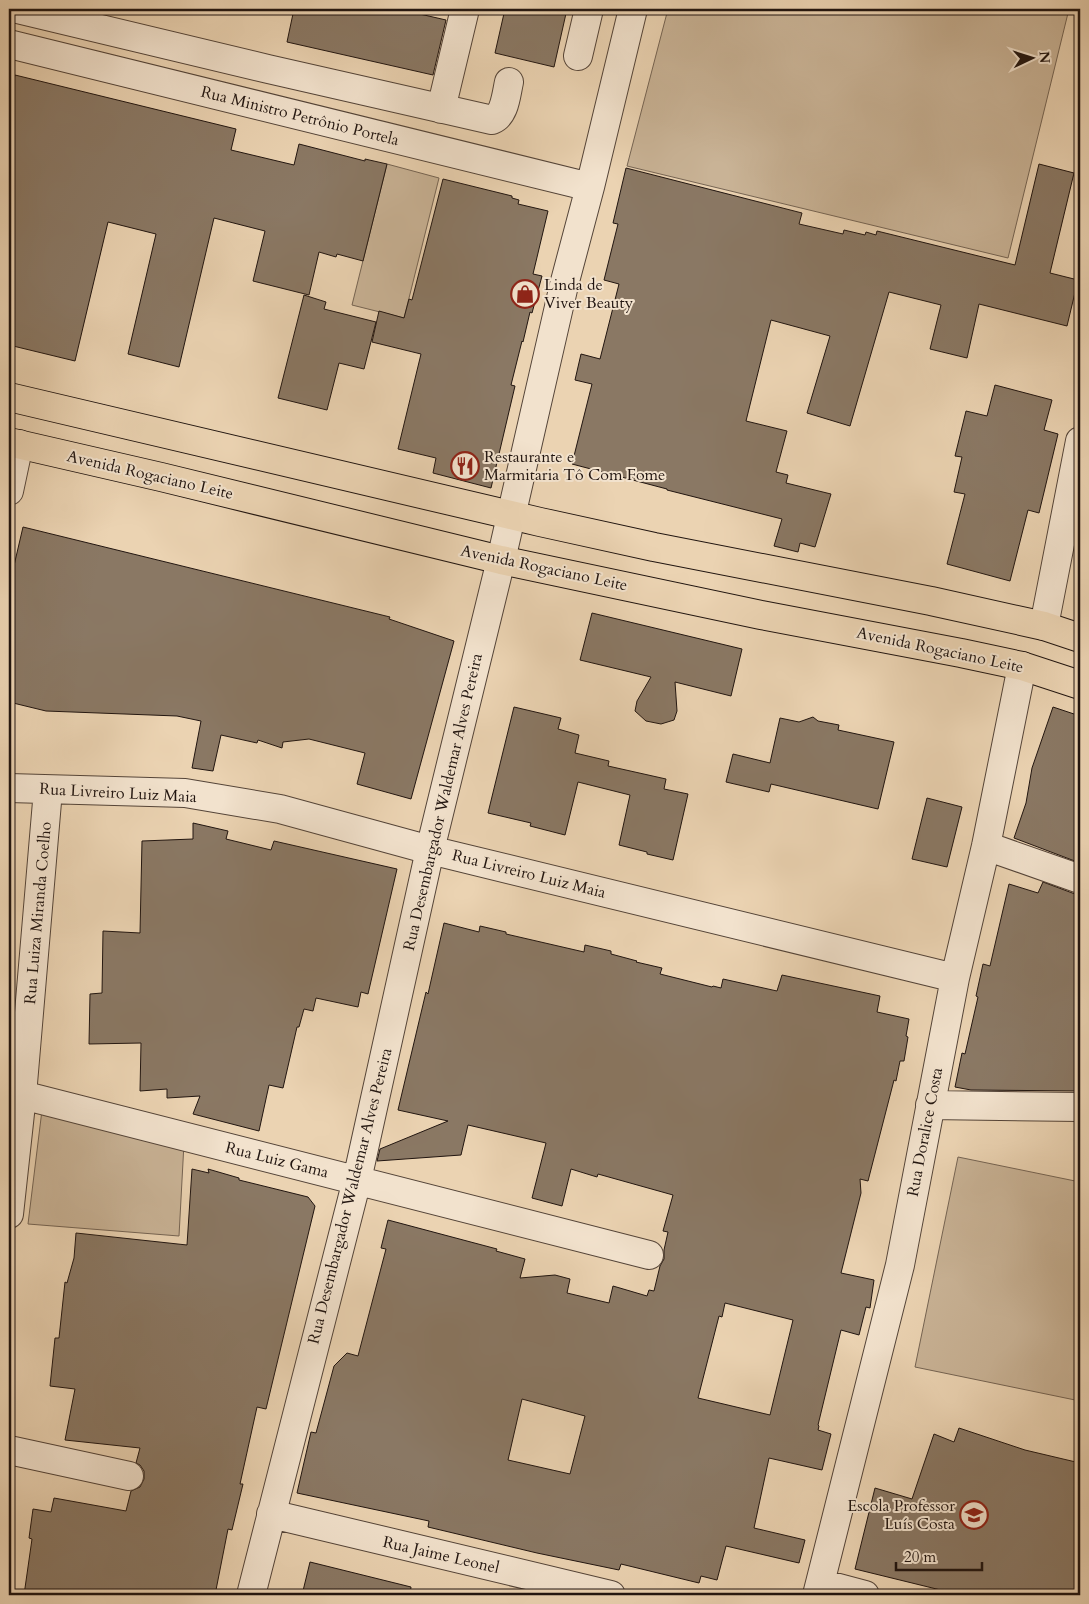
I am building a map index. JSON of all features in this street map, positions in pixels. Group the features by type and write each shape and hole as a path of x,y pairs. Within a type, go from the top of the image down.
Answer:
{"main road":[{"path":"9,397 511,515 654,547 932,601 1044,626 1080,638"},
{"name":"Avenida Rogaciano Leite","path":"14,443 501,560 761,615 1022,666 1080,685"}],"street":[{"path":"17,9 61,14 250,65 492,120 498,118 501,113 509,82"},
{"path":"441,109 465,9"},
{"path":"578,56 589,9"},
{"name":"Rua Desembargador Waldemar Alves Pereira","path":"251,1595 357,1180 430,850 501,560 564,285 633,9"},
{"name":"Rua Ministro Petrônio Portela","path":"9,44 590,187"},
{"path":"242,101 250,65"},
{"path":"1044,626 1080,441"},
{"path":"9,491 14,443"},
{"name":"Rua Doralice Costa","path":"818,1589 900,1265 930,1105 986,846 1022,666"},
{"name":"Rua Livreiro Luiz Maia","path":"9,788 184,793 280,809 430,850 956,978"},
{"name":"Rua Luiza Miranda Coelho","path":"9,1214 22,1095 48,790"},
{"path":"986,846 1080,879"},
{"name":"Rua Luiz Gama","path":"22,1095 649,1255"},
{"path":"930,1105 1080,1107"},
{"path":"9,1450 129,1476"},
{"name":"Rua Jaime Leonel","path":"271,1514 611,1595"},
{"path":"818,1589 865,1595"}],"shaded area":[{"path":"668,9 1069,9 1008,258 627,166"},
{"path":"387,164 439,178 404,318 352,305"},
{"path":"42,1110 184,1143 179,1236 28,1224"},
{"path":"958,1157 1080,1182 1080,1401 915,1367"}],"building":[{"path":"294,9 398,9 446,20 433,75 287,42"},
{"path":"505,9 567,9 554,67 495,53"},
{"path":"15,75 236,129 231,150 294,165 299,144 365,161 365,159 387,164 363,261 337,254 336,257 319,252 309,295 253,281 265,231 214,218 179,367 128,354 156,234 108,222 75,361 9,345 9,87 12,88"},
{"path":"1039,164 1074,173 1050,273 1078,280 1067,326 979,304 967,358 930,349 941,305 889,292 850,426 807,413 830,336 771,320 746,421 787,431 776,472 788,475 786,483 831,494 815,547 800,543 798,552 774,546 782,519 572,464 592,384 575,380 581,354 600,359 619,284 604,280 618,224 613,223 626,168 802,213 799,224 843,234 844,230 865,235 866,232 876,235 877,231 1015,265"},
{"path":"443,179 512,196 512,198 519,200 518,204 548,211 533,274 542,276 532,313 530,312 511,385 515,386 491,488 433,473 436,458 398,449 421,354 372,342 379,311 404,318 409,299 412,300"},
{"path":"304,295 326,302 324,309 376,322 364,369 339,363 327,410 278,398"},
{"path":"995,385 1052,400 1044,430 1058,434 1039,513 1028,510 1010,581 947,564 965,494 954,492 962,457 955,456 966,411 987,416"},
{"path":"23,527 390,617 389,619 454,641 411,799 357,784 365,753 309,739 283,742 282,748 258,740 257,743 221,735 213,771 192,768 201,721 177,716 46,711 9,702 9,587"},
{"path":"592,613 742,649 731,696 675,682 677,711 674,720 661,724 646,721 635,711 637,701 651,677 580,660"},
{"path":"514,707 561,718 558,729 579,735 575,753 609,761 608,766 666,779 664,789 688,794 673,860 619,845 630,795 578,782 565,835 530,826 531,823 488,813"},
{"path":"1053,707 1080,716 1080,863 1014,838 1026,803 1032,768"},
{"path":"813,717 818,721 839,725 838,730 894,742 878,809 771,784 769,792 726,782 733,754 770,763 780,718 799,722"},
{"path":"927,798 962,807 947,867 912,859"},
{"path":"193,823 228,831 226,839 271,850 274,841 397,869 368,994 361,992 358,1007 316,998 313,1011 304,1009 299,1027 297,1027 283,1088 269,1085 259,1131 193,1114 200,1096 167,1098 167,1089 140,1091 141,1043 89,1044 90,994 102,993 103,931 140,933 142,841 193,839"},
{"path":"1043,882 1075,894 1080,894 1080,1091 971,1090 955,1087 962,1053 965,1054 978,997 976,996 983,964 990,966 1009,884 1038,893"},
{"path":"444,923 479,932 480,926 584,952 585,945 611,951 611,954 662,968 660,974 712,987 721,988 723,979 777,991 782,975 880,996 877,1012 909,1019 904,1061 900,1061 896,1081 894,1080 868,1181 860,1179 861,1193 841,1273 874,1280 870,1308 866,1307 859,1335 841,1330 818,1425 818,1430 831,1434 822,1470 769,1458 754,1528 805,1540 799,1563 726,1546 717,1580 701,1576 699,1583 621,1564 619,1570 537,1553 428,1527 429,1521 297,1493 311,1432 316,1433 334,1366 347,1353 358,1356 386,1249 381,1248 388,1220 497,1249 496,1251 525,1259 520,1278 555,1275 570,1279 567,1293 609,1303 613,1286 647,1296 649,1290 654,1291 660,1266 664,1259 668,1232 663,1231 673,1195 598,1174 597,1177 571,1169 562,1206 532,1198 546,1143 468,1125 461,1155 377,1161 380,1149 448,1121 398,1110 426,992 428,994","holes":["725,1303 793,1320 770,1415 698,1398 719,1316 722,1317","522,1399 585,1416 570,1474 508,1460"]},
{"path":"192,1169 209,1173 208,1169 239,1178 239,1180 308,1197 315,1206 266,1409 257,1407 240,1484 243,1484 232,1530 228,1529 215,1595 24,1595 32,1539 29,1538 33,1509 51,1512 54,1498 126,1511 131,1491 140,1487 144,1479 144,1471 136,1463 140,1448 65,1440 75,1389 50,1386 55,1338 59,1338 65,1282 67,1283 74,1258 76,1233 187,1245"},
{"name":"Escola Professor Luís Costa","path":"959,1428 1025,1450 1080,1463 1080,1595 961,1595 855,1569 875,1488 912,1499 934,1434 954,1442"},
{"path":"310,1562 411,1587 410,1595 302,1595"}],"place":[{"name":"Linda de Viver Beauty","path":"525,294"},
{"name":"Restaurante e Marmitaria Tô Com Fome","path":"465,466"},
{"name":"Escola Professor Luís Costa","path":"974,1515"}]}
